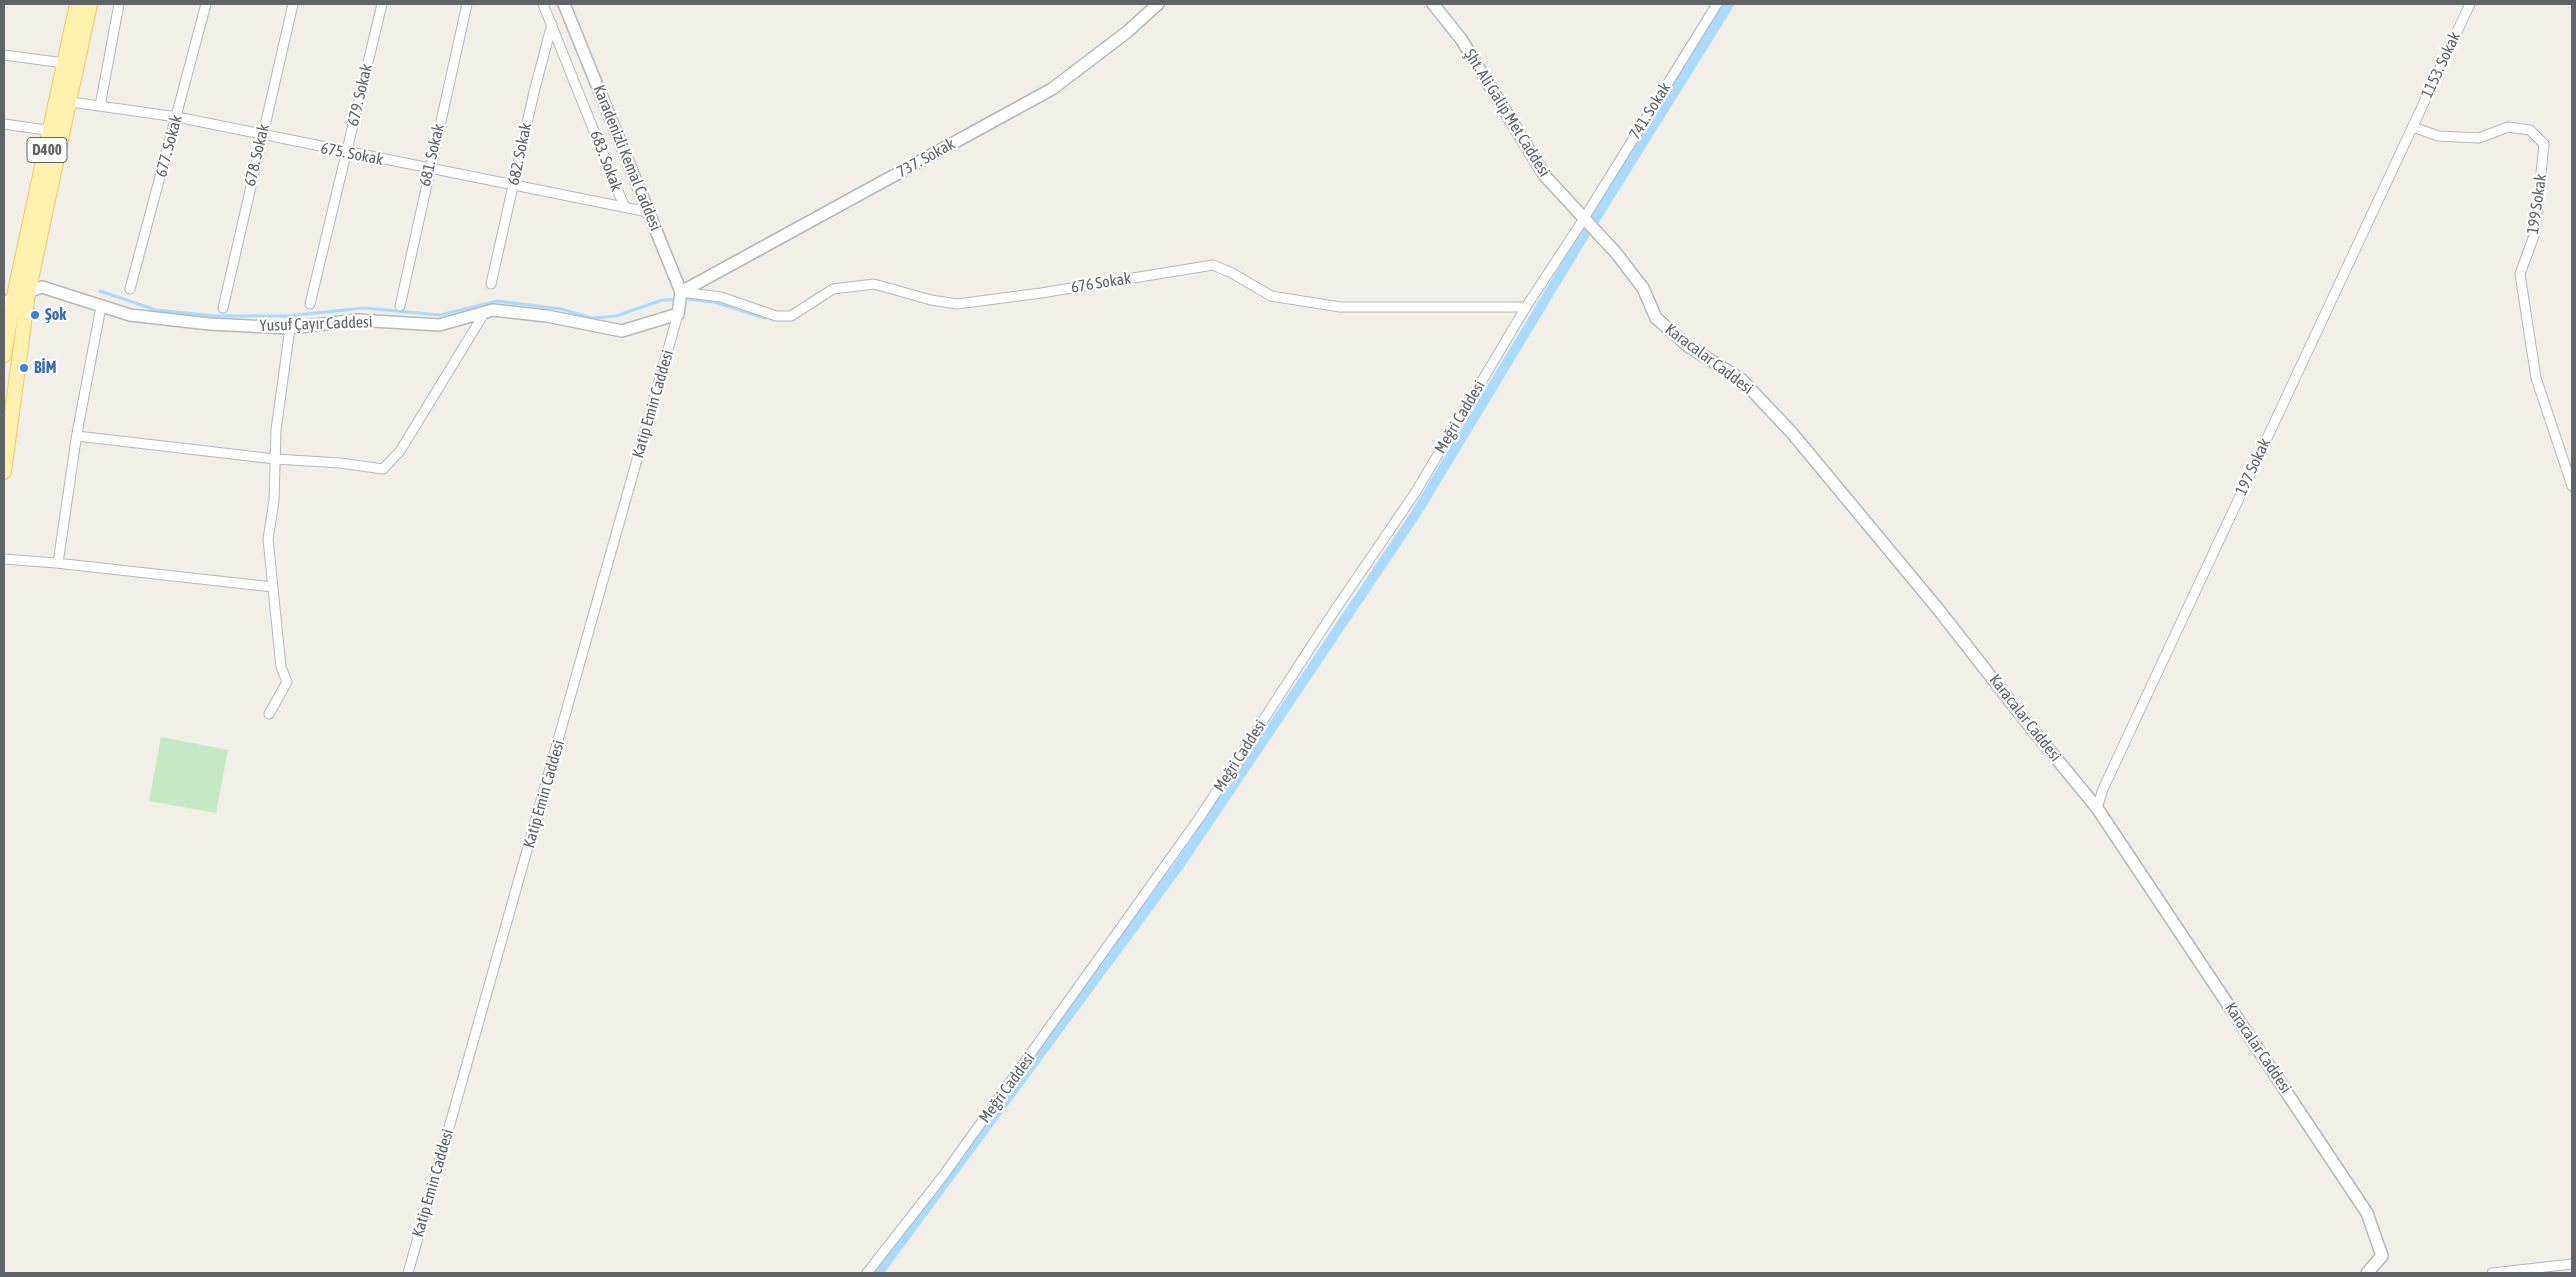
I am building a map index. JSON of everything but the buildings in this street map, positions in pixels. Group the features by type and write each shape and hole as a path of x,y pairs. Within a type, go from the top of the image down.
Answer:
{"main road":[{"name":"D400","path":"62,100 64,63 76,4"},
{"name":"D400","path":"4,472 8,349 15,298 56,132 62,100 90,4"}],"street":[{"path":"100,106 118,4"},
{"name":"677. Sokak","path":"130,289 206,4"},
{"name":"678. Sokak","path":"223,308 293,4"},
{"name":"679. Sokak","path":"310,304 382,4"},
{"name":"681. Sokak","path":"400,306 467,4"},
{"name":"683. Sokak","path":"543,4 624,206"},
{"name":"Karadenizli Kemal Caddesi","path":"564,4 648,212 680,301"},
{"name":"737. Sokak","path":"680,301 1052,89 1127,32 1158,4"},
{"name":"Şht. Ali Galip Met Caddesi","path":"1433,4 1461,39 1545,176 1583,220"},
{"name":"741. Sokak","path":"1583,220 1717,4"},
{"name":"1153. Sokak","path":"2413,127 2470,4"},
{"name":"682. Sokak","path":"490,284 514,186 534,92 552,24"},
{"path":"4,55 64,63"},
{"name":"675. Sokak","path":"62,100 177,117 346,153 648,212"},
{"path":"4,124 56,132"},
{"name":"199 Sokak","path":"2413,127 2438,136 2479,138 2508,127 2530,130 2544,144 2535,233 2520,274 2536,378 2572,486"},
{"name":"197 Sokak","path":"2097,808 2102,789 2413,127"},
{"name":"Meğri Caddesi","path":"867,1273 943,1176 1200,817 1328,621 1415,494 1526,307 1583,220"},
{"name":"Karacalar Caddesi","path":"1583,220 1616,253 1643,288 1656,318 1688,346 1742,380 1792,433 1950,624 2097,808 2367,1214 2382,1256 2366,1273"},
{"name":"676 Sokak","path":"680,301 721,297 776,316 791,316 833,289 874,284 931,300 957,304 1213,265 1232,272 1271,296 1340,307 1526,307"},
{"name":"Yusuf Çayır Caddesi","path":"15,298 42,287 130,315 172,320 290,328 357,320 440,325 493,310 547,316 622,331 680,301"},
{"name":"Katip Emin Caddesi","path":"408,1273 680,301"},
{"path":"58,563 77,436 101,307"},
{"path":"77,436 274,459 340,463 369,469 383,469 390,464 400,451 485,312"},
{"path":"269,714 287,682 280,666 268,539 274,501 274,459 290,328"},
{"path":"4,559 58,563 273,587"},
{"path":"2492,1273 2572,1264"}],"green space":[{"path":"161,737 228,750 216,813 149,801"}],"waterway":[{"path":"1595,219 1729,4"},
{"path":"878,1273 1180,864 1415,515 1586,232"},
{"path":"100,291 156,310 217,316 288,316 364,308 440,315 497,301 561,309 592,318 616,316 662,300 686,299 714,302 765,318"}],"place":[{"name":"Şok","path":"35,315"},
{"name":"BİM","path":"24,368"}]}
